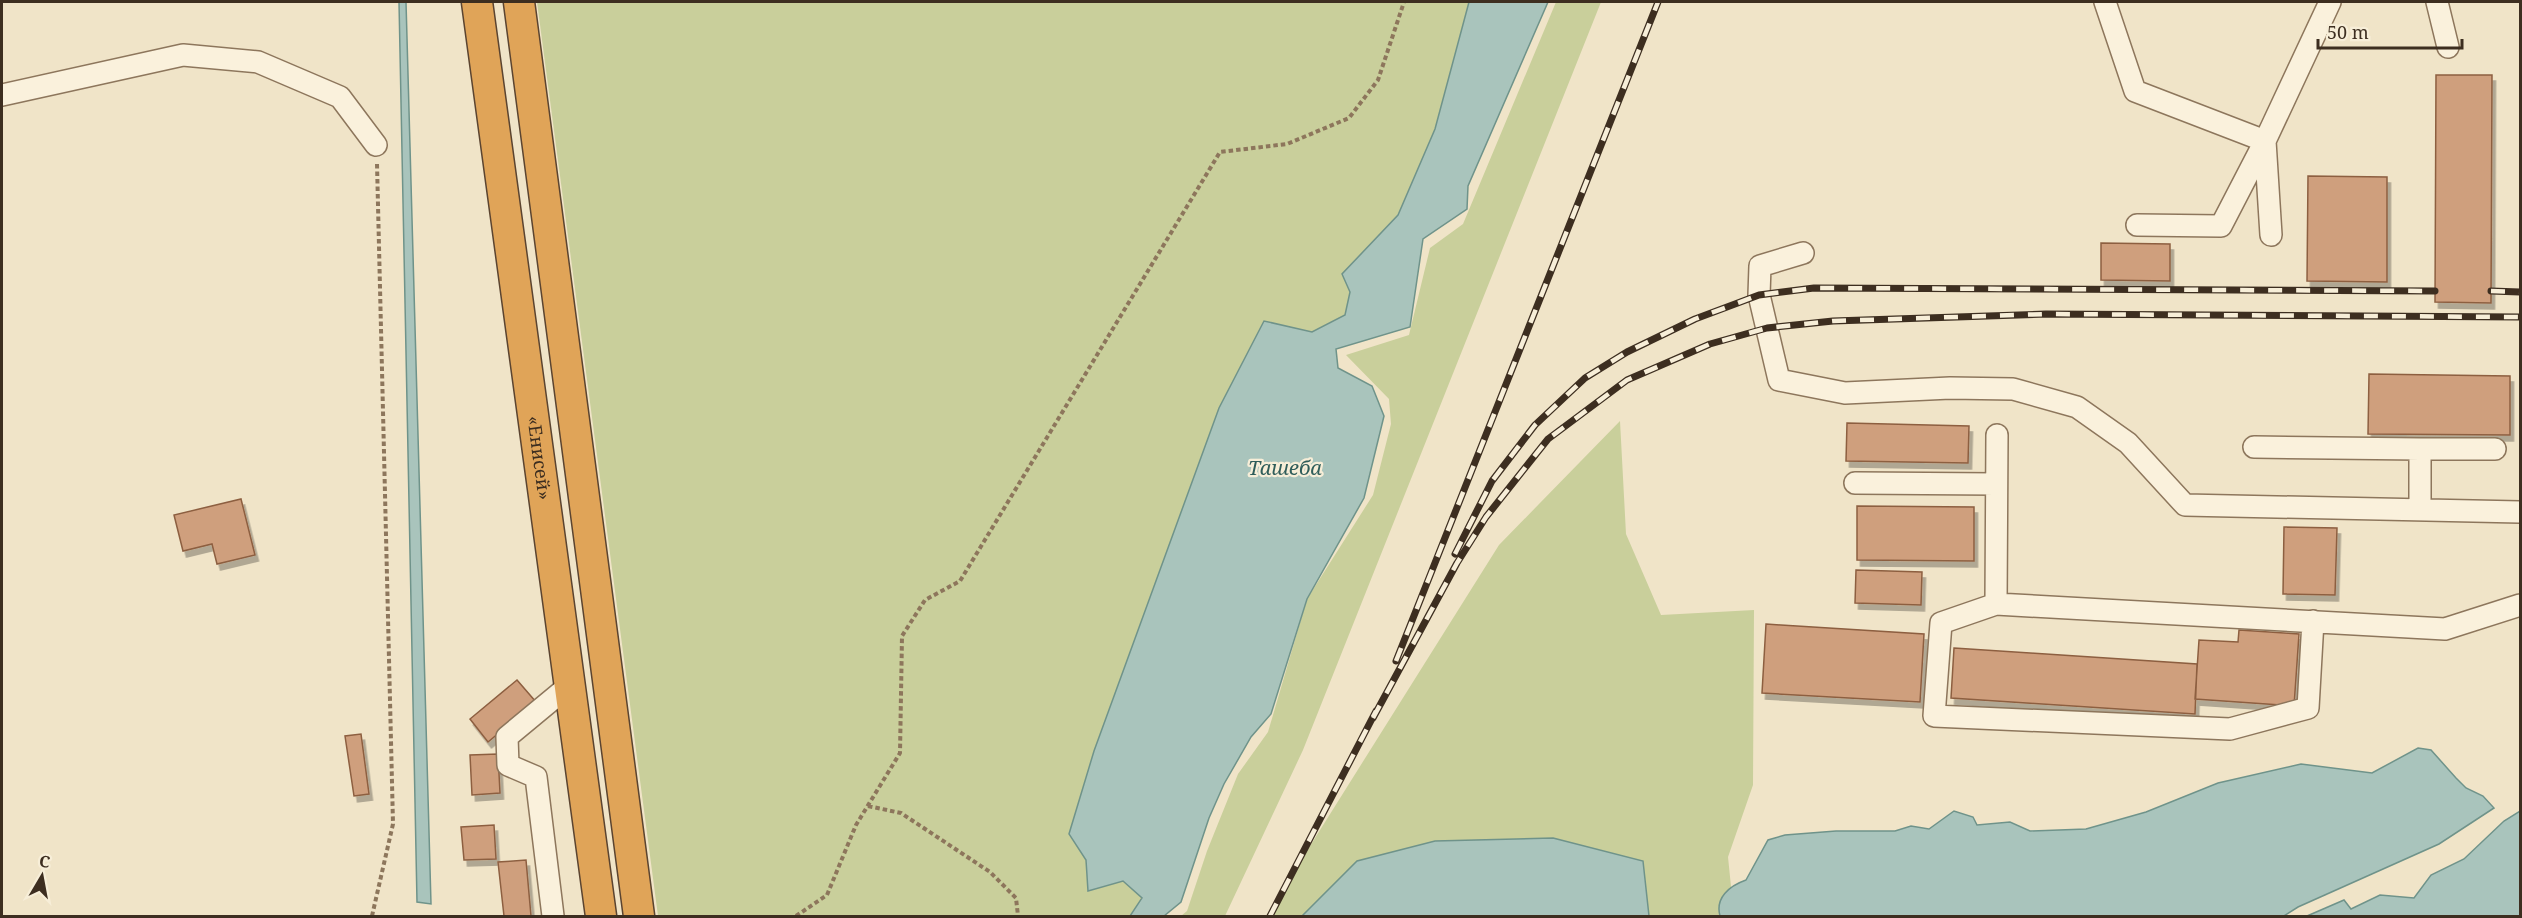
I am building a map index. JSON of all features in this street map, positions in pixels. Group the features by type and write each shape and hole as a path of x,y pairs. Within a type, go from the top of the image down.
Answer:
{"highway":[{"name":"«Енисей»","path":"477,2 601,916"},
{"path":"519,2 639,916"}],"lane":[{"path":"2105,2 2135,91 2265,141"},
{"path":"2137,225 2221,226 2265,141 2330,2"},
{"path":"2437,2 2448,47"},
{"path":"2,95 183,55 258,62 340,97 376,145"},
{"path":"2265,141 2271,235"},
{"path":"1803,253 1760,266 1760,295 1779,380 1845,393 1950,388 2013,390 2078,407 2128,443 2185,505 2520,512"},
{"path":"1996,604 1997,435"},
{"path":"2254,447 2495,449"},
{"path":"2420,449 2420,510"},
{"path":"1855,483 1996,484"},
{"path":"2313,621 2308,708 2230,729 1935,716 1941,623 1996,604 2313,621 2445,629 2520,605"},
{"path":"553,916 536,777 508,765 507,737 571,684"}],"path":[{"path":"796,916 827,895 856,825 900,753 902,636 925,600 960,581 1221,152 1287,144 1349,118 1378,80 1404,2"},
{"path":"372,916 393,824 376,145"},
{"path":"868,806 901,813 990,872 1016,898 1018,916"}],"green space":[{"path":"537,2 1469,2 1435,129 1398,215 1342,274 1350,292 1345,315 1312,332 1264,322 1219,408 1094,751 1069,834 1086,860 1088,891 1123,881 1142,898 1130,916 658,916"},
{"path":"1556,2 1601,2 1303,750 1225,916 1181,916 1187,911 1207,851 1238,774 1268,732 1307,599 1373,495 1391,424 1389,399 1346,355 1409,335 1430,248 1463,224"},
{"path":"1620,421 1626,534 1661,615 1754,610 1753,785 1728,857 1734,916 1266,916 1499,545"}],"water":[{"path":"399,2 406,2 431,904 417,902"},
{"name":"Ташеба","path":"1469,2 1548,2 1468,186 1467,209 1423,239 1410,327 1336,349 1338,368 1372,386 1384,416 1364,498 1307,599 1271,714 1251,737 1224,784 1209,818 1181,902 1164,916 1130,916 1142,898 1123,881 1088,891 1086,860 1069,834 1094,751 1219,408 1264,321 1312,332 1345,315 1350,292 1342,274 1398,215 1435,129"},
{"path":"2418,748 2431,750 2466,788 2483,796 2494,808 2439,844 2298,907 2284,916 1720,916 1722,898 1729,889 1746,880 1768,840 1785,835 1836,831 1895,831 1911,826 1929,829 1954,811 1973,817 1977,825 2010,822 2030,831 2086,829 2146,812 2218,783 2301,764 2372,773"},
{"path":"2520,811 2520,916 2307,916 2344,900 2351,909 2380,895 2414,898 2431,875 2464,859 2504,821"},
{"path":"1553,838 1643,861 1649,916 1302,916 1357,861 1435,841"}],"building":[{"path":"2436,75 2492,75 2491,303 2435,302"},
{"path":"2308,176 2387,177 2387,282 2307,281"},
{"path":"2101,243 2170,244 2170,281 2101,280"},
{"path":"2369,374 2510,376 2510,435 2368,434"},
{"path":"1847,423 1969,426 1968,463 1846,461"},
{"path":"241,499 255,555 217,564 212,544 183,551 174,515"},
{"path":"1857,506 1974,507 1974,561 1857,560"},
{"path":"2284,527 2337,528 2335,595 2283,594"},
{"path":"1856,570 1922,572 1921,605 1855,603"},
{"path":"1766,624 1924,634 1920,702 1762,693"},
{"path":"2239,630 2299,634 2294,706 2195,699 2199,640 2238,642"},
{"path":"1954,648 2197,664 2195,714 1951,698"},
{"path":"517,680 536,702 488,742 470,719"},
{"path":"361,734 369,794 354,796 345,736"},
{"path":"498,754 500,793 472,795 470,755"},
{"path":"494,825 496,859 464,860 461,827"},
{"path":"526,860 531,916 504,916 498,862"}],"railway":[{"path":"1396,661 1658,2"},
{"path":"1455,554 1492,481 1535,425 1585,378 1627,352 1695,319 1759,295 1814,288 2435,291"},
{"path":"2491,291 2520,292"},
{"path":"1373,718 1457,563 1486,517 1548,439 1627,380 1710,344 1767,328 1833,321 2046,314 2520,317"},
{"path":"1270,916 1376,711"}]}
